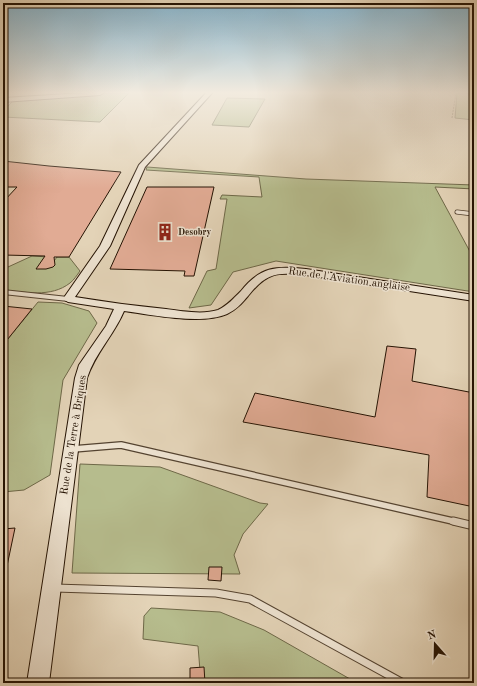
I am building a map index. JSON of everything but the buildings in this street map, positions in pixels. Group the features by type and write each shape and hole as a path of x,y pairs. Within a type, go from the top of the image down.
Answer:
{"main road":[{"path":"120,308 68,299 105,246 142,167 179,125"},
{"name":"Rue de l'Aviation anglaise","path":"120,308 189,315 210,315 234,306 259,277 270,272 286,270 474,298"},
{"name":"Rue de la Terre à Briques","path":"38,683 81,378 85,365 112,326 120,308"}],"street":[{"path":"3,292 68,299"}],"lane":[{"path":"457,212 474,214"},
{"path":"71,450 121,445 474,526"},
{"path":"51,588 216,593 250,599 403,683"}],"green space":[{"path":"212,125 250,125 249,127"},
{"path":"147,167 306,179 474,185 474,189 435,187 474,259 474,292 276,261 233,272 211,305 189,308 207,271 216,269 227,199 220,199 222,195 262,197 259,177 146,170"},
{"path":"32,256 49,257 54,261 57,257 69,257 80,271 70,283 63,288 54,291 28,293 3,290 3,267 8,267"},
{"path":"38,302 62,303 89,311 97,323 63,380 50,475 24,490 3,492 3,345"},
{"path":"80,464 160,467 260,503 268,504 243,534 234,555 240,574 72,573"},
{"path":"151,608 220,612 264,630 357,683 201,683 198,646 143,639 144,616"}],"place":[{"name":"Desobry","path":"165,232"}]}
